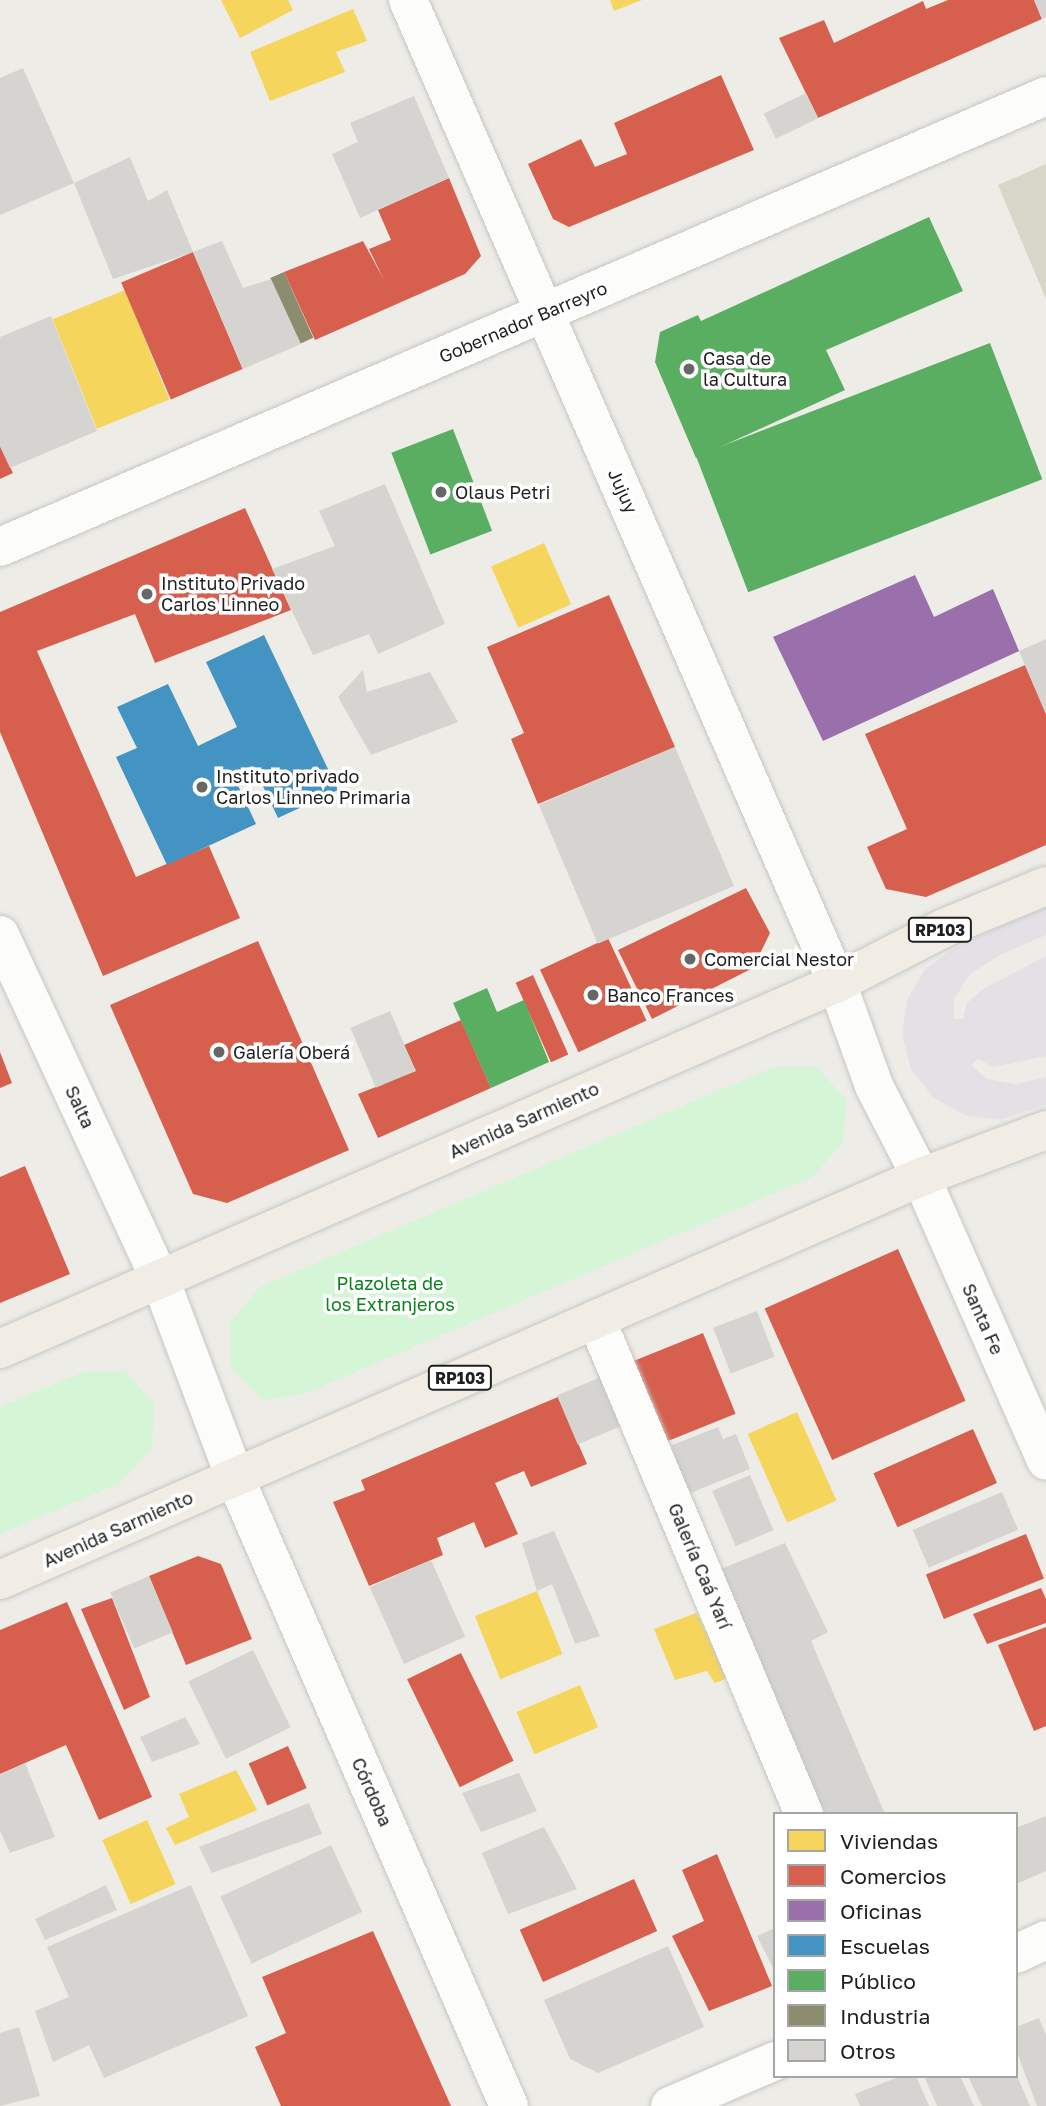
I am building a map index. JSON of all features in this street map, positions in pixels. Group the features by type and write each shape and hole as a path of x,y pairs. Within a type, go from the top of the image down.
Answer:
{"main road":[{"name":"Avenida Sarmiento","path":"0,1349 837,983 944,928 1046,886"},
{"name":"Avenida Sarmiento","path":"0,1580 921,1177 1046,1130"}],"street":[{"name":"Jujuy","path":"408,0 837,983 874,1086 921,1177"},
{"name":"Gobernador Barreyro","path":"0,547 1046,96"},
{"name":"Salta","path":"0,935 160,1279 235,1478"},
{"name":"Santa Fe","path":"921,1177 1046,1461"},
{"name":"Galería Caá Yarí","path":"596,1319 803,1812"},
{"name":"Córdoba","path":"235,1478 509,2106"},
{"path":"1018,1953 1046,1940"},
{"path":"670,2106 773,2062"}],"shaded area":[{"path":"1046,164 1046,299 998,185"},
{"path":"1046,906 1046,935 1000,955 970,974 954,999 954,1019 963,1019 967,1003 983,989 1046,956 1046,1056 993,1067 978,1059 971,1065 987,1079 1016,1084 1046,1077 1046,1105 999,1120 964,1115 933,1097 911,1069 902,1035 907,1000 925,969 954,948"}],"green space":[{"name":"Plazoleta de los Extranjeros","path":"774,1067 816,1067 846,1099 843,1143 812,1177 306,1393 263,1400 231,1368 230,1323 260,1287"},
{"path":"125,1371 154,1404 152,1448 120,1483 0,1534 0,1407 83,1372"}],"building: Viviendas":[{"path":"221,0 288,0 293,10 240,38"},
{"path":"610,0 642,0 614,11"},
{"path":"353,9 367,41 336,52 345,72 270,101 250,52"},
{"path":"125,290 169,399 97,429 53,319"},
{"path":"544,543 571,604 518,628 491,567"},
{"path":"797,1412 836,1501 787,1523 748,1434"},
{"path":"537,1591 562,1654 500,1679 475,1616"},
{"path":"696,1613 732,1677 715,1683 707,1671 675,1680 654,1629"},
{"path":"580,1685 598,1727 534,1754 516,1712"},
{"path":"236,1770 257,1810 175,1845 166,1828 189,1817 179,1794"},
{"path":"147,1820 175,1884 131,1904 102,1840"}],"building: Comercios":[{"path":"948,0 1034,0 1042,19 818,118 779,38 824,20 834,43 923,1 926,9"},
{"path":"721,75 754,150 569,227 553,219 528,164 581,139 595,167 627,154 614,123"},
{"path":"449,178 481,256 465,274 315,340 284,272 363,241 384,280 369,249 391,240 378,210"},
{"path":"193,252 243,369 171,399 121,282"},
{"path":"0,446 13,473 0,479"},
{"path":"245,508 291,610 155,663 135,614 37,651 136,877 209,846 240,918 103,976 0,732 0,612"},
{"path":"609,595 675,747 538,804 511,739 524,733 487,647"},
{"path":"1025,665 1046,714 1046,845 926,897 886,889 867,847 907,829 865,734"},
{"name":"Comercial Nestor","path":"746,888 770,933 753,968 652,1019 618,950"},
{"name":"Banco Frances","path":"608,938 646,1020 578,1052 540,970"},
{"name":"Galería Oberá","path":"258,941 349,1150 227,1203 193,1194 110,1005"},
{"path":"533,975 568,1054 551,1062 516,983"},
{"path":"461,1020 491,1088 378,1138 358,1094 416,1071 404,1045"},
{"path":"0,1052 12,1083 0,1088"},
{"path":"25,1166 70,1274 0,1303 0,1177"},
{"path":"898,1249 966,1401 832,1460 765,1308"},
{"path":"703,1333 736,1414 651,1448 619,1367"},
{"path":"558,1397 587,1464 531,1487 524,1471 495,1483 518,1534 485,1548 474,1522 437,1538 443,1555 369,1586 333,1502 365,1490 361,1480"},
{"path":"973,1429 997,1483 897,1527 873,1473"},
{"path":"1026,1534 1044,1579 944,1619 926,1574"},
{"path":"198,1556 221,1564 252,1639 186,1665 149,1576"},
{"path":"1041,1588 1046,1599 1046,1623 987,1644 973,1614"},
{"path":"112,1598 150,1697 124,1710 81,1609"},
{"path":"67,1602 152,1797 99,1820 66,1745 0,1774 0,1630"},
{"path":"1046,1627 1046,1726 1034,1731 998,1645"},
{"path":"461,1653 514,1761 460,1787 407,1679"},
{"path":"288,1746 307,1788 267,1806 249,1763"},
{"path":"717,1854 772,1986 709,2011 672,1936 704,1921 682,1870"},
{"path":"634,1879 657,1931 543,1982 520,1930"},
{"path":"373,1931 451,2106 281,2106 255,2047 286,2033 262,1977"}],"building: Oficinas":[{"path":"915,575 934,617 993,589 1019,651 823,741 773,637"}],"building: Escuelas":[{"path":"264,635 338,790 278,818 254,767 234,777 256,824 167,865 116,757 137,748 117,707 168,684 198,746 237,727 206,662"}],"building: Público":[{"path":"929,217 963,291 826,350 845,390 696,458 655,362 660,332 698,315 701,321"},
{"path":"990,343 1042,479 748,592 696,456"},
{"name":"Olaus Petri","path":"453,429 492,531 430,554 391,453"},
{"path":"487,988 497,1012 524,1000 549,1062 491,1088 453,1003"}],"building: Industria":[{"path":"284,272 313,338 300,344 270,278"}],"building: Otros":[{"path":"1034,0 1046,0 1046,17 1042,19"},
{"path":"23,68 74,183 0,215 0,78"},
{"path":"806,93 818,118 776,139 764,114"},
{"path":"414,96 449,178 360,218 332,154 358,142 350,123"},
{"path":"130,157 148,201 167,190 193,252 113,279 74,183"},
{"path":"222,241 243,288 271,279 301,344 243,369 193,252"},
{"path":"51,316 97,431 10,468 0,446 0,337"},
{"path":"385,484 445,624 378,654 369,634 313,655 272,569 335,546 319,511"},
{"path":"1046,639 1046,714 1019,651"},
{"path":"363,670 367,692 430,672 458,722 371,755 338,697"},
{"path":"675,747 734,886 598,944 539,805"},
{"path":"390,1011 415,1071 376,1088 350,1028"},
{"path":"757,1311 775,1357 731,1374 713,1328"},
{"path":"615,1371 636,1420 578,1444 557,1396"},
{"path":"718,1427 723,1439 736,1434 750,1469 680,1497 660,1450"},
{"path":"750,1475 773,1530 736,1546 712,1491"},
{"path":"1002,1492 1018,1530 929,1568 913,1530"},
{"path":"554,1531 600,1636 575,1644 552,1584 537,1591 522,1543"},
{"path":"785,1543 828,1632 811,1641 884,1812 818,1812 711,1573"},
{"path":"431,1560 465,1637 404,1664 370,1587"},
{"path":"149,1576 173,1632 134,1649 110,1592"},
{"path":"253,1650 291,1727 226,1759 188,1682"},
{"path":"185,1717 200,1744 152,1762 140,1737"},
{"path":"25,1763 55,1837 10,1853 0,1831 0,1775"},
{"path":"519,1773 537,1811 481,1832 462,1793"},
{"path":"309,1803 322,1834 212,1873 199,1847"},
{"path":"1046,1816 1046,1871 1018,1883 1018,1827"},
{"path":"544,1827 577,1889 508,1914 482,1853"},
{"path":"331,1845 362,1912 252,1964 220,1897"},
{"path":"106,1885 117,1910 45,1940 35,1919"},
{"path":"191,1885 248,2016 104,2078 89,2045 53,2062 35,2011 69,1997 47,1947"},
{"path":"773,1929 773,1968 757,1936"},
{"path":"668,1946 704,2027 598,2073 570,2059 544,2000"},
{"path":"1039,2018 1046,2035 1046,2106 1037,2106 1018,2055 1018,2026"},
{"path":"19,2027 40,2096 0,2106 0,2033"},
{"path":"896,2078 917,2078 929,2106 860,2106 855,2094"},
{"path":"925,2078 961,2078 974,2106 937,2106"},
{"path":"969,2078 1018,2078 1030,2106 982,2106"}],"place":[{"name":"Casa de la Cultura","path":"689,369"},
{"name":"Olaus Petri","path":"441,492"},
{"name":"Instituto Privado Carlos Linneo","path":"147,594"},
{"name":"Instituto privado Carlos Linneo Primaria","path":"202,787"},
{"name":"Comercial Nestor","path":"690,959"},
{"name":"Banco Frances","path":"593,995"},
{"name":"Galería Oberá","path":"219,1052"}]}
